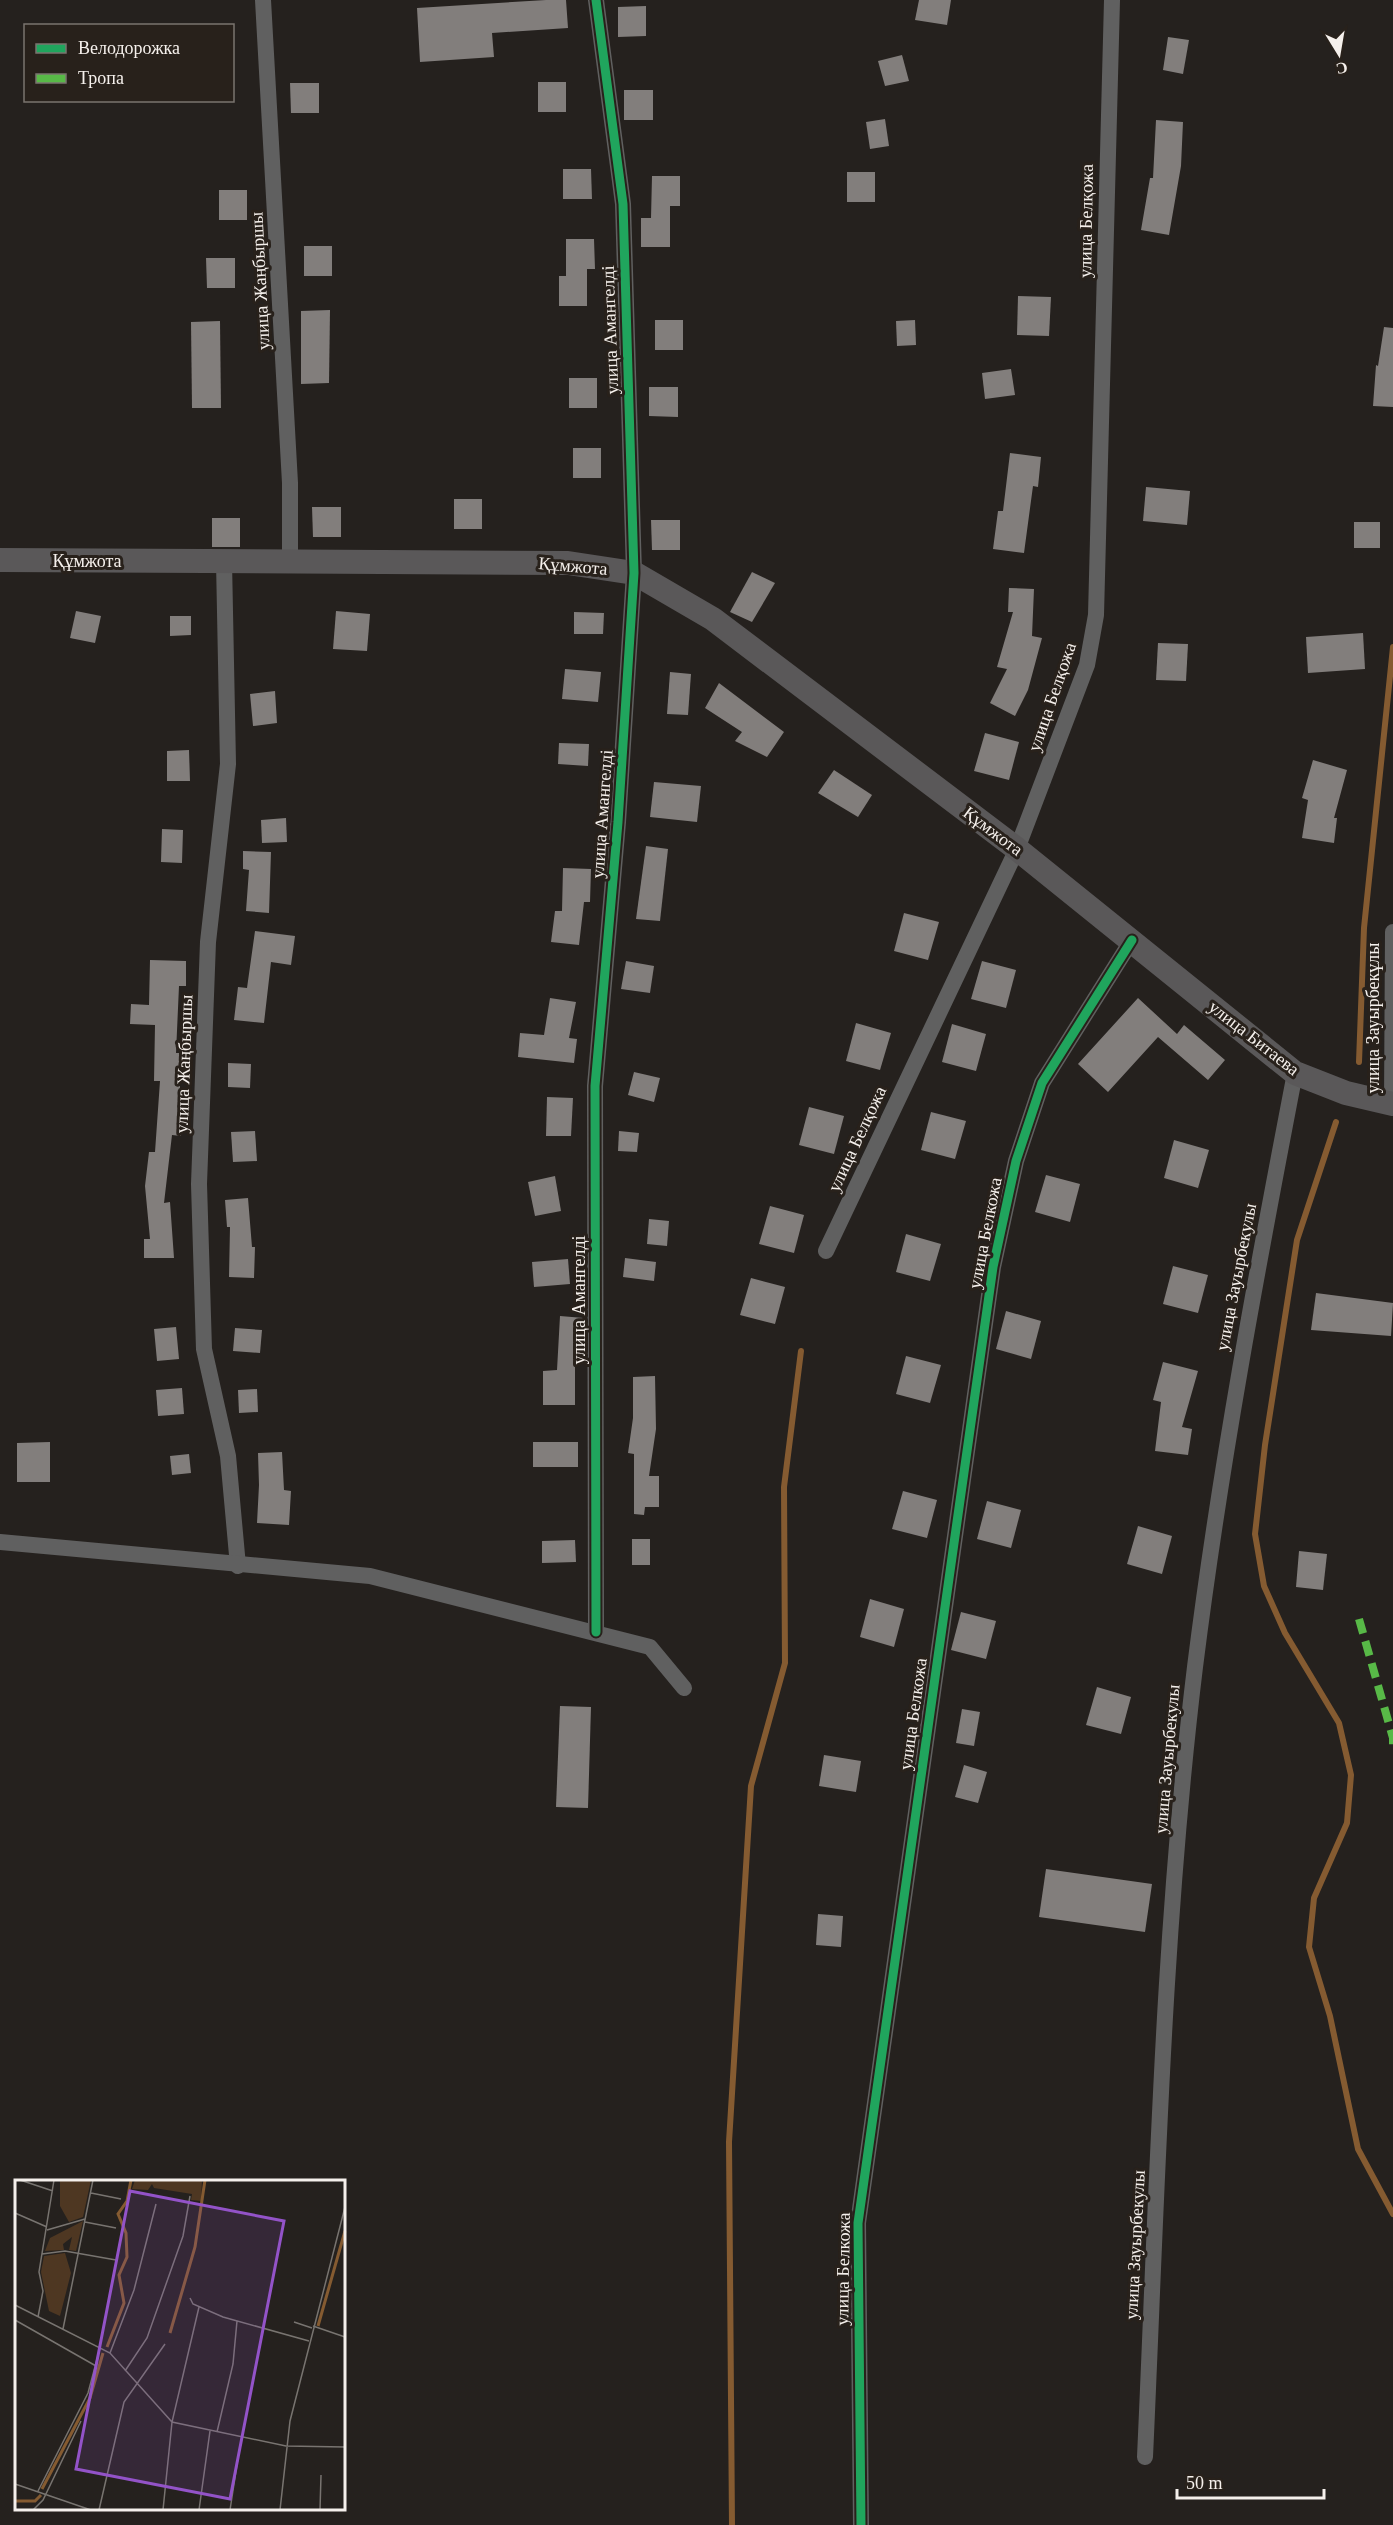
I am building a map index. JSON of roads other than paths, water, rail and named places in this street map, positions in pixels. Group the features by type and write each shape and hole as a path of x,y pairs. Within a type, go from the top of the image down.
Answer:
{"street":[{"name":"улица Жаңбыршы","path":"263,0 290,483 290,561"},
{"name":"улица Амангелді","path":"596,0 623,204 634,573 618,822 595,1086 596,1632"},
{"name":"улица Белқожа","path":"826,1251 1017,849 1087,665 1096,615 1112,0"},
{"name":"Құмжота","path":"0,560 568,563 634,573 713,619 1017,849 1132,940"},
{"name":"улица Жаңбыршы","path":"224,561 228,764 208,942 200,1184 204,1348 228,1456 238,1566"},
{"name":"улица Зауырбекұлы","path":"1393,932 1393,1104"},
{"name":"улица Битаева","path":"1132,940 1295,1072 1346,1093 1393,1104"},
{"name":"улица Белкожа","path":"861,2525 858,2223 993,1267 1016,1161 1042,1083 1132,940"},
{"name":"улица Зауырбекулы","path":"1145,2457 1167,1969 1195,1668 1237,1373 1295,1072"},
{"path":"0,1542 238,1566 370,1576 650,1647 684,1688"}],"waterway":[{"path":"1359,1062 1364,928 1393,647"},
{"path":"1336,1122 1297,1240 1265,1445 1255,1534 1264,1586 1285,1633 1339,1723 1351,1775 1347,1823 1314,1898 1309,1947 1330,2016 1358,2149 1393,2214"},
{"path":"732,2525 729,2142 751,1786 785,1663 784,1487 801,1351"}]}
